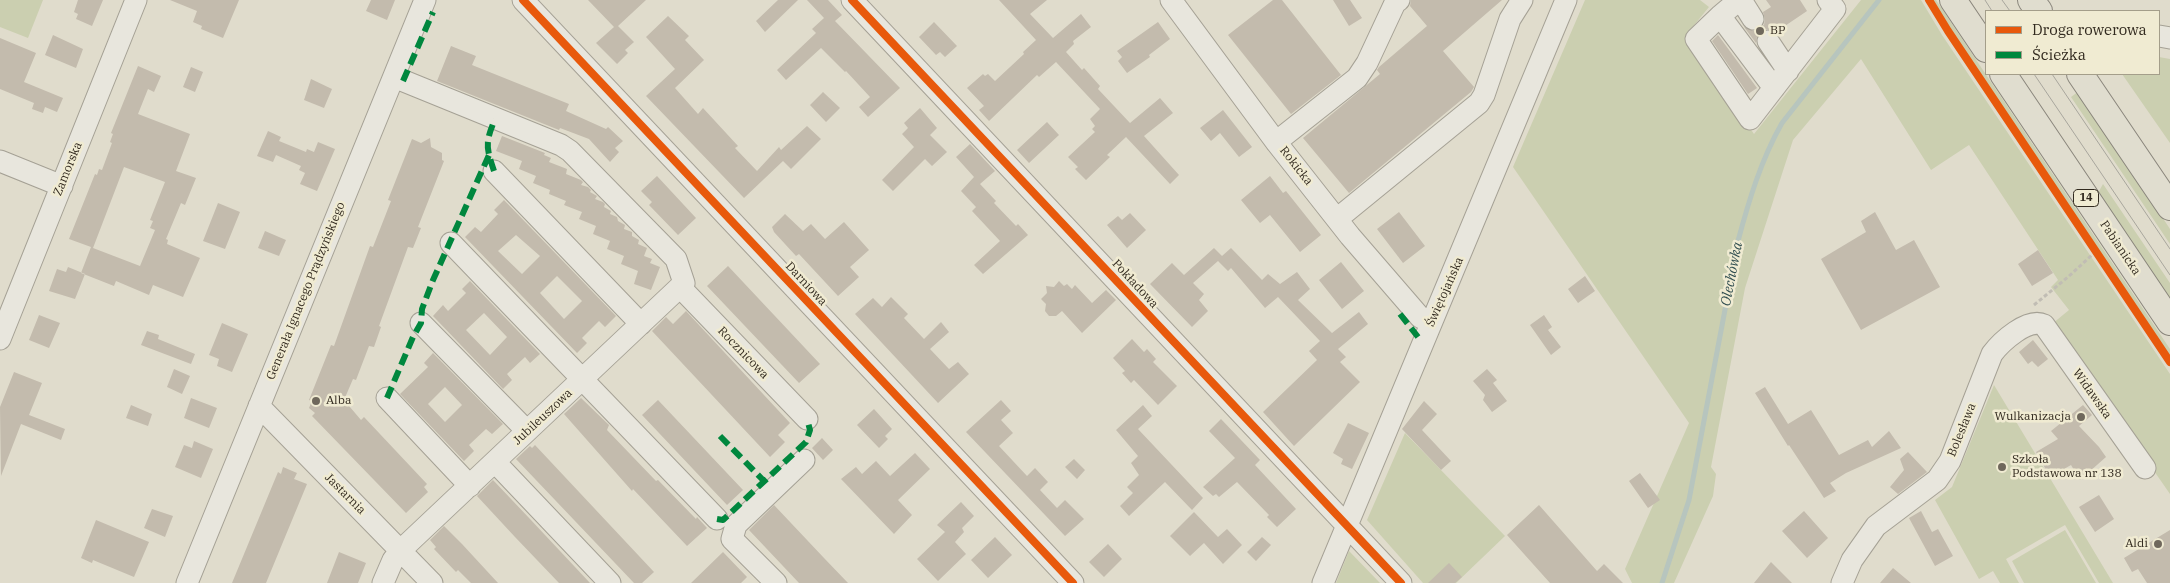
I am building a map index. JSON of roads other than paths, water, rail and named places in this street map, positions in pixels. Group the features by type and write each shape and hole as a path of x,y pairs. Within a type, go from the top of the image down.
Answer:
{"main road":[{"path":"1953,0 1985,48"},
{"name":"Pabianicka","path":"2004,75 2170,322"},
{"path":"2081,75 2170,207"}],"street":[{"name":"Zamorska","path":"0,339 136,0"},
{"name":"Generała Ignacego Prądzyńskiego","path":"187,583 425,0"},
{"name":"Darniowa","path":"523,0 1074,583"},
{"name":"Pokładowa","path":"852,0 1401,583"},
{"name":"Rokicka","path":"1172,0 1276,142 1337,219 1420,317 1431,323"},
{"path":"1276,142 1357,78 1367,63 1394,4 1398,0"},
{"path":"1337,219 1479,103 1484,95 1510,19 1522,0"},
{"name":"Świętojańska","path":"1324,583 1566,0"},
{"path":"1753,19 1740,0 1696,39 1750,119 1788,71 1835,3"},
{"path":"1720,16 1774,88"},
{"path":"1768,41 1788,71"},
{"path":"394,77 562,145 676,259 682,285"},
{"path":"0,161 62,186"},
{"path":"494,171 641,324"},
{"path":"451,243 716,520"},
{"name":"Jubileuszowa","path":"383,583 393,560 401,550 682,285"},
{"name":"Rocznicowa","path":"682,285 807,419"},
{"name":"Widawska","path":"2038,322 2044,325 2145,468"},
{"name":"Bolesława","path":"1842,583 1852,560 1876,526 1937,480 1950,461 1992,354 2000,344 2030,324 2038,322"},
{"path":"421,323 528,431"},
{"path":"387,398 470,486"},
{"name":"Jastarnia","path":"259,406 432,583"},
{"path":"776,583 732,539 732,532 736,525 804,460"},
{"path":"495,462 610,583"}],"waterway":[{"name":"Olechówka","path":"1662,583 1689,500 1738,241 1756,180 1782,123 1879,0"}],"tram line":[{"path":"1985,0 1991,10"},
{"path":"2002,0 2009,10"},
{"path":"2035,75 2170,275"},
{"path":"2053,75 2170,249"}],"place":[{"name":"BP","path":"1760,31"},
{"name":"Alba","path":"316,401"},
{"name":"Wulkanizacja","path":"2081,417"},
{"name":"Szkoła Podstawowa nr 138","path":"2002,467"},
{"name":"Aldi","path":"2158,544"}]}
